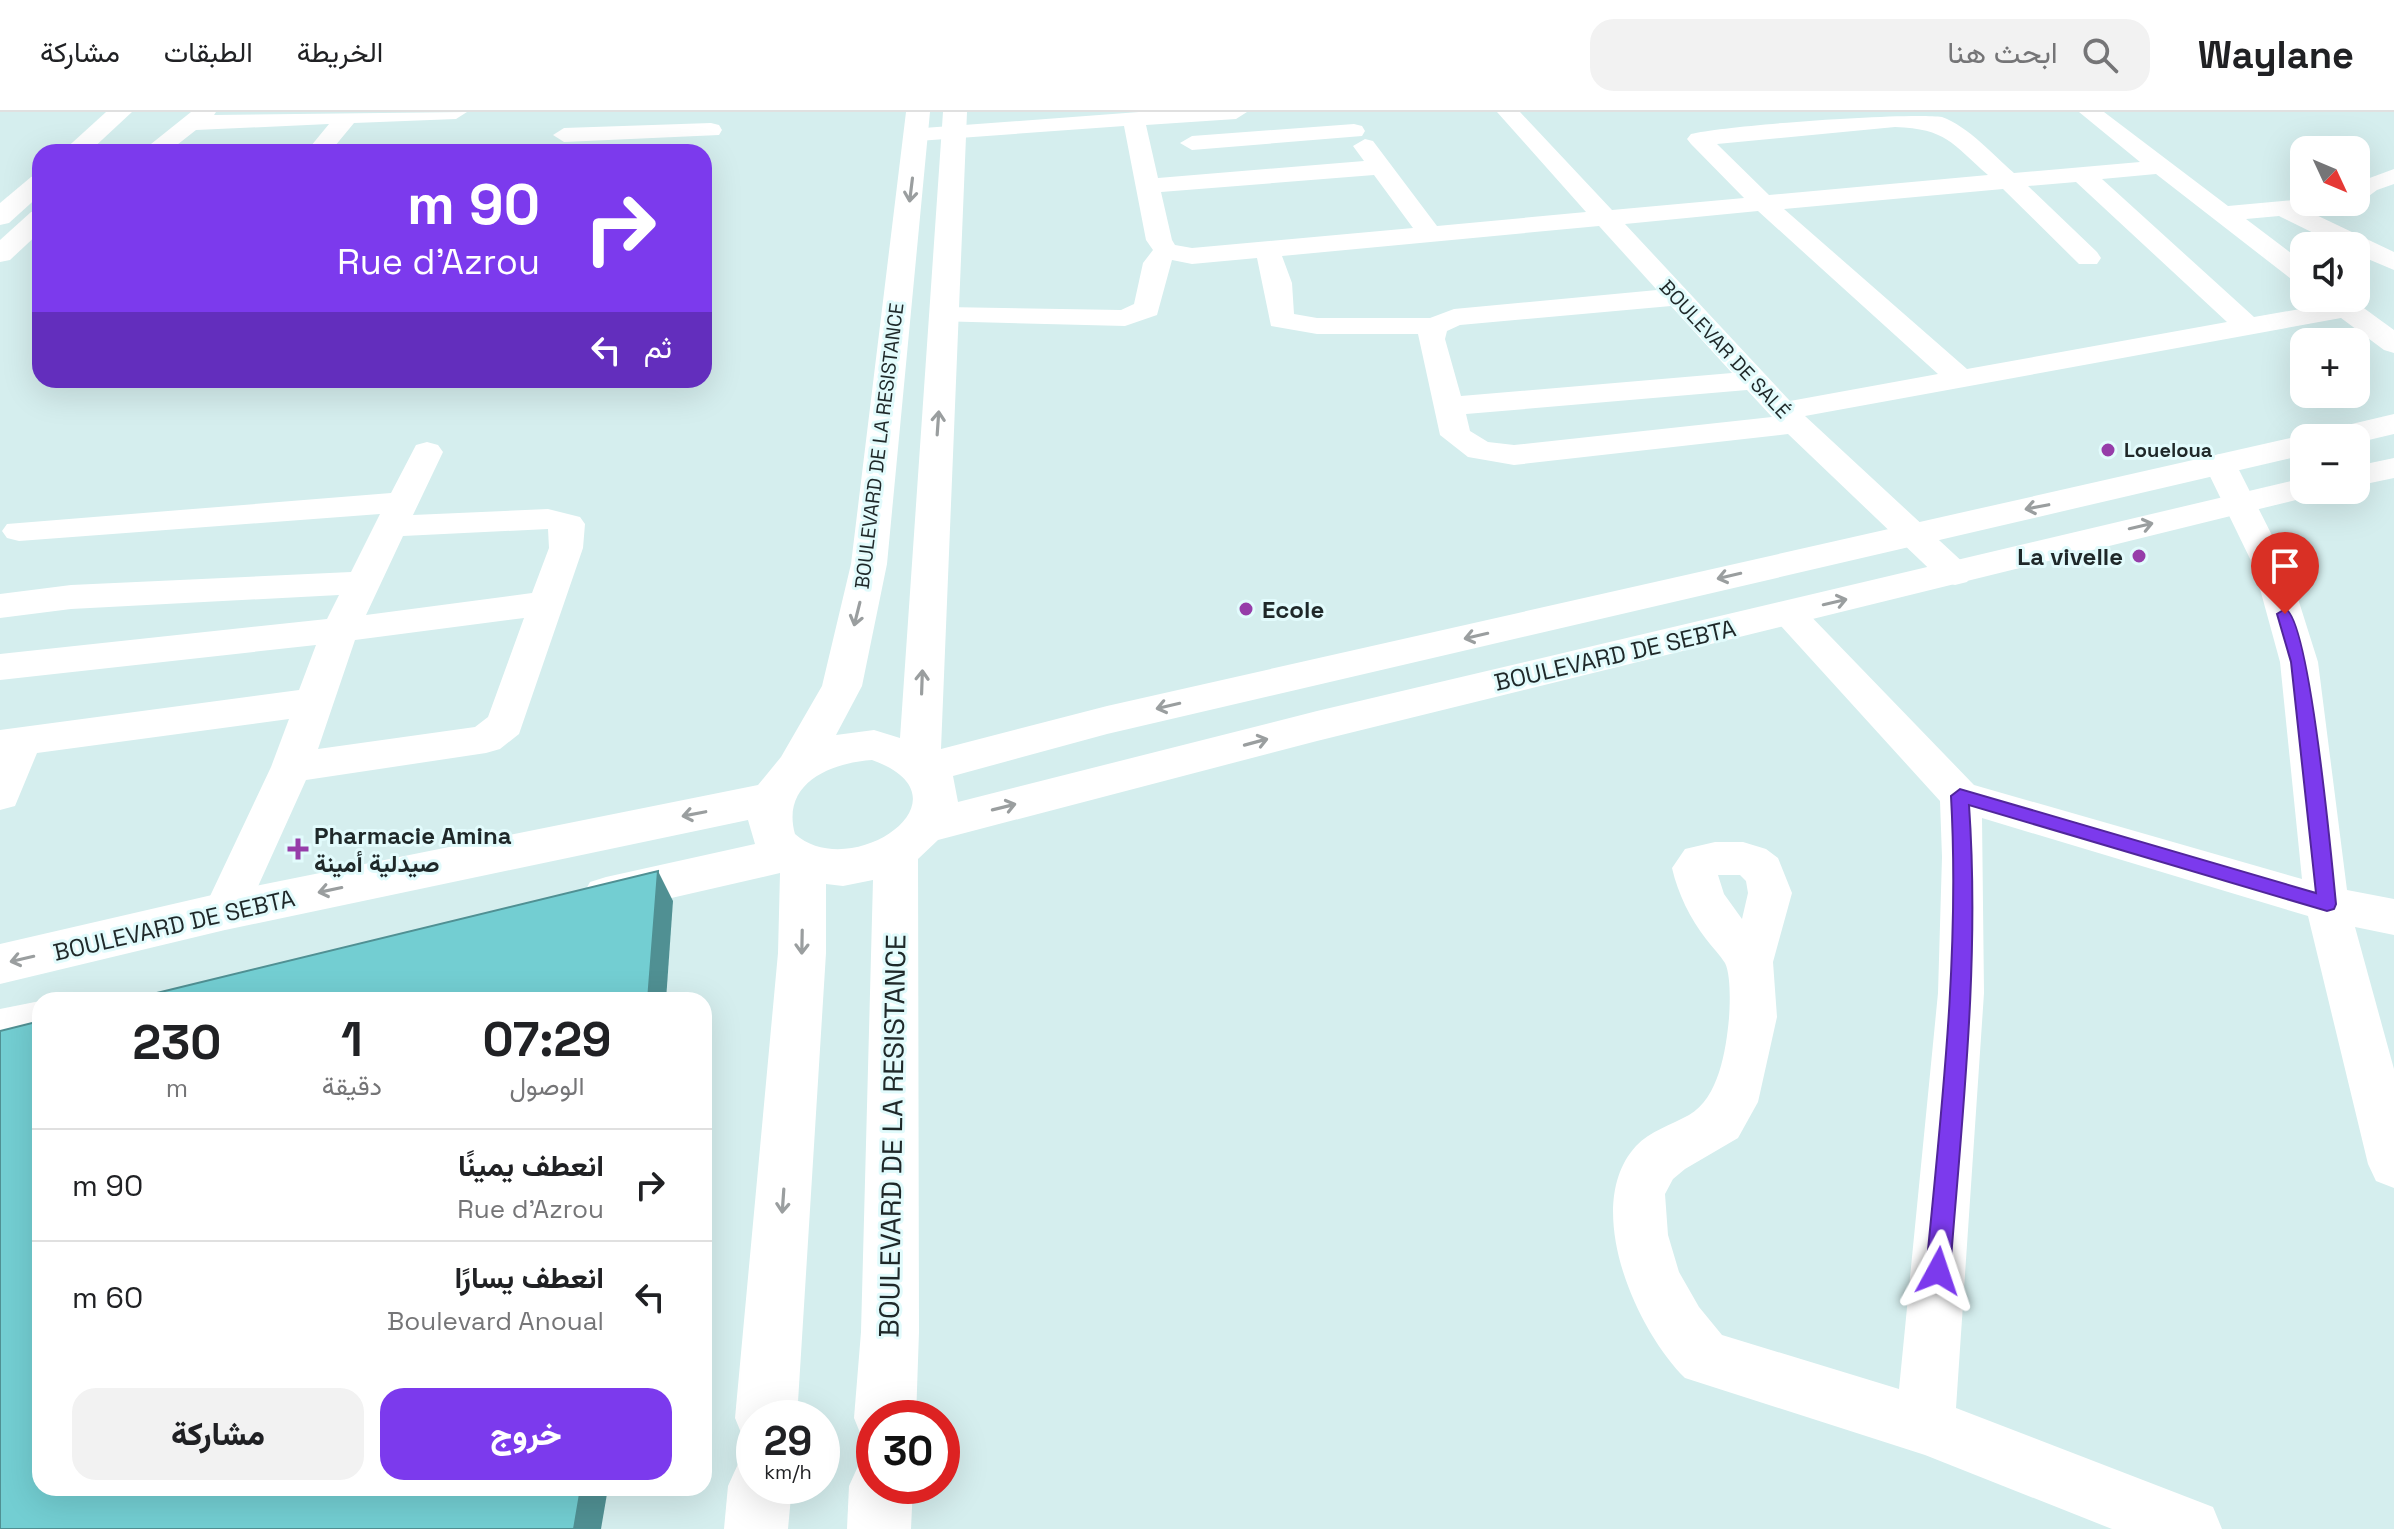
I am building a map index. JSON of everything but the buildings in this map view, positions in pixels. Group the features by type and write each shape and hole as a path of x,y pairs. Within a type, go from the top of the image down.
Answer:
{"main road":[{"path":"83,144 120,112"},
{"path":"122,142 143,122"},
{"path":"557,906 795,859 850,869 912,840 937,806 936,786 924,764 927,579 954,122"},
{"name":"BOULEVARD DE LA RESISTANCE","path":"784,783 842,686 869,564 890,351 918,123"},
{"path":"0,217 32,189"},
{"path":"0,254 32,225"},
{"path":"2370,430 2394,424"},
{"name":"BOULEVARD DE SEBTA","path":"924,764 1909,533 2060,503 2290,448"},
{"path":"2370,473 2394,468"},
{"name":"BOULEVARD DE SEBTA","path":"912,840 1317,726 2290,491"},
{"path":"767,1400 802,953 795,859 773,838 767,819 784,783 820,754 870,745 899,750 924,764"},
{"name":"BOULEVARD DE SEBTA","path":"0,964 784,783"},
{"name":"BOULEVARD DE LA RESISTANCE","path":"886,1400 912,840"},
{"path":"0,1031 32,1024"},
{"path":"756,1529 758,1504"},
{"path":"879,1529 880,1504"}],"street":[{"path":"164,144 200,118 456,112"},
{"path":"576,112 559,144 629,142 713,121 707,144"},
{"path":"918,123 1064,118 1134,120 1236,112"},
{"name":"BOULEVAR DE SALÉ","path":"1508,112 1754,380 1909,533 1955,574"},
{"path":"2090,112 2290,265"},
{"path":"325,144 348,116"},
{"path":"1134,120 1154,225 1166,251"},
{"path":"1961,379 1764,204 1699,139 1924,120 1948,129 2007,179 2088,258"},
{"path":"1138,147 1347,122 1431,235"},
{"path":"1148,186 1380,167"},
{"path":"1166,251 1192,256 2158,167"},
{"path":"2080,172 2247,326"},
{"path":"2370,184 2394,176"},
{"path":"2224,214 2290,209"},
{"path":"2286,210 2394,262"},
{"path":"1267,249 1278,283 1281,320 1317,326 1434,326 1454,317 1675,297"},
{"path":"945,315 1125,318 1147,309 1156,263 1166,251"},
{"path":"1434,326 1431,339 1456,435 1479,450 1501,455 1570,451 1790,417 1961,379 2247,326 2306,312"},
{"path":"2352,312 2389,334"},
{"path":"1447,406 1754,380"},
{"path":"225,911 291,767 340,630 427,452"},
{"path":"2220,464 2271,567 2299,662 2327,904 2394,1164"},
{"path":"19,531 395,514 548,519 568,524 566,548 505,724 495,733 486,739 418,751 291,767"},
{"path":"0,606 71,597 363,583"},
{"path":"0,667 340,630 547,603"},
{"path":"1788,614 1960,796 2327,904 2394,917"},
{"path":"0,795 11,743 314,702"},
{"path":"1925,1426 1961,993 1964,857 1960,796"},
{"path":"1750,960 1753,1019 1729,1111 1719,1124 1668,1150 1649,1171 1638,1197 1652,1273 1672,1320 1693,1348 1705,1358 1925,1426 2191,1529"}],"place":[{"name":"Loueloua","path":"2108,450"},
{"name":"La vivelle","path":"2139,556"},
{"name":"Ecole","path":"1246,609"},
{"name":"Pharmacie Amina صيدلية أمينة","path":"298,849"}],"route":[{"path":"1938,1271 1961,993 1964,857 1960,796 2327,904 2299,662 2285,614"}]}
